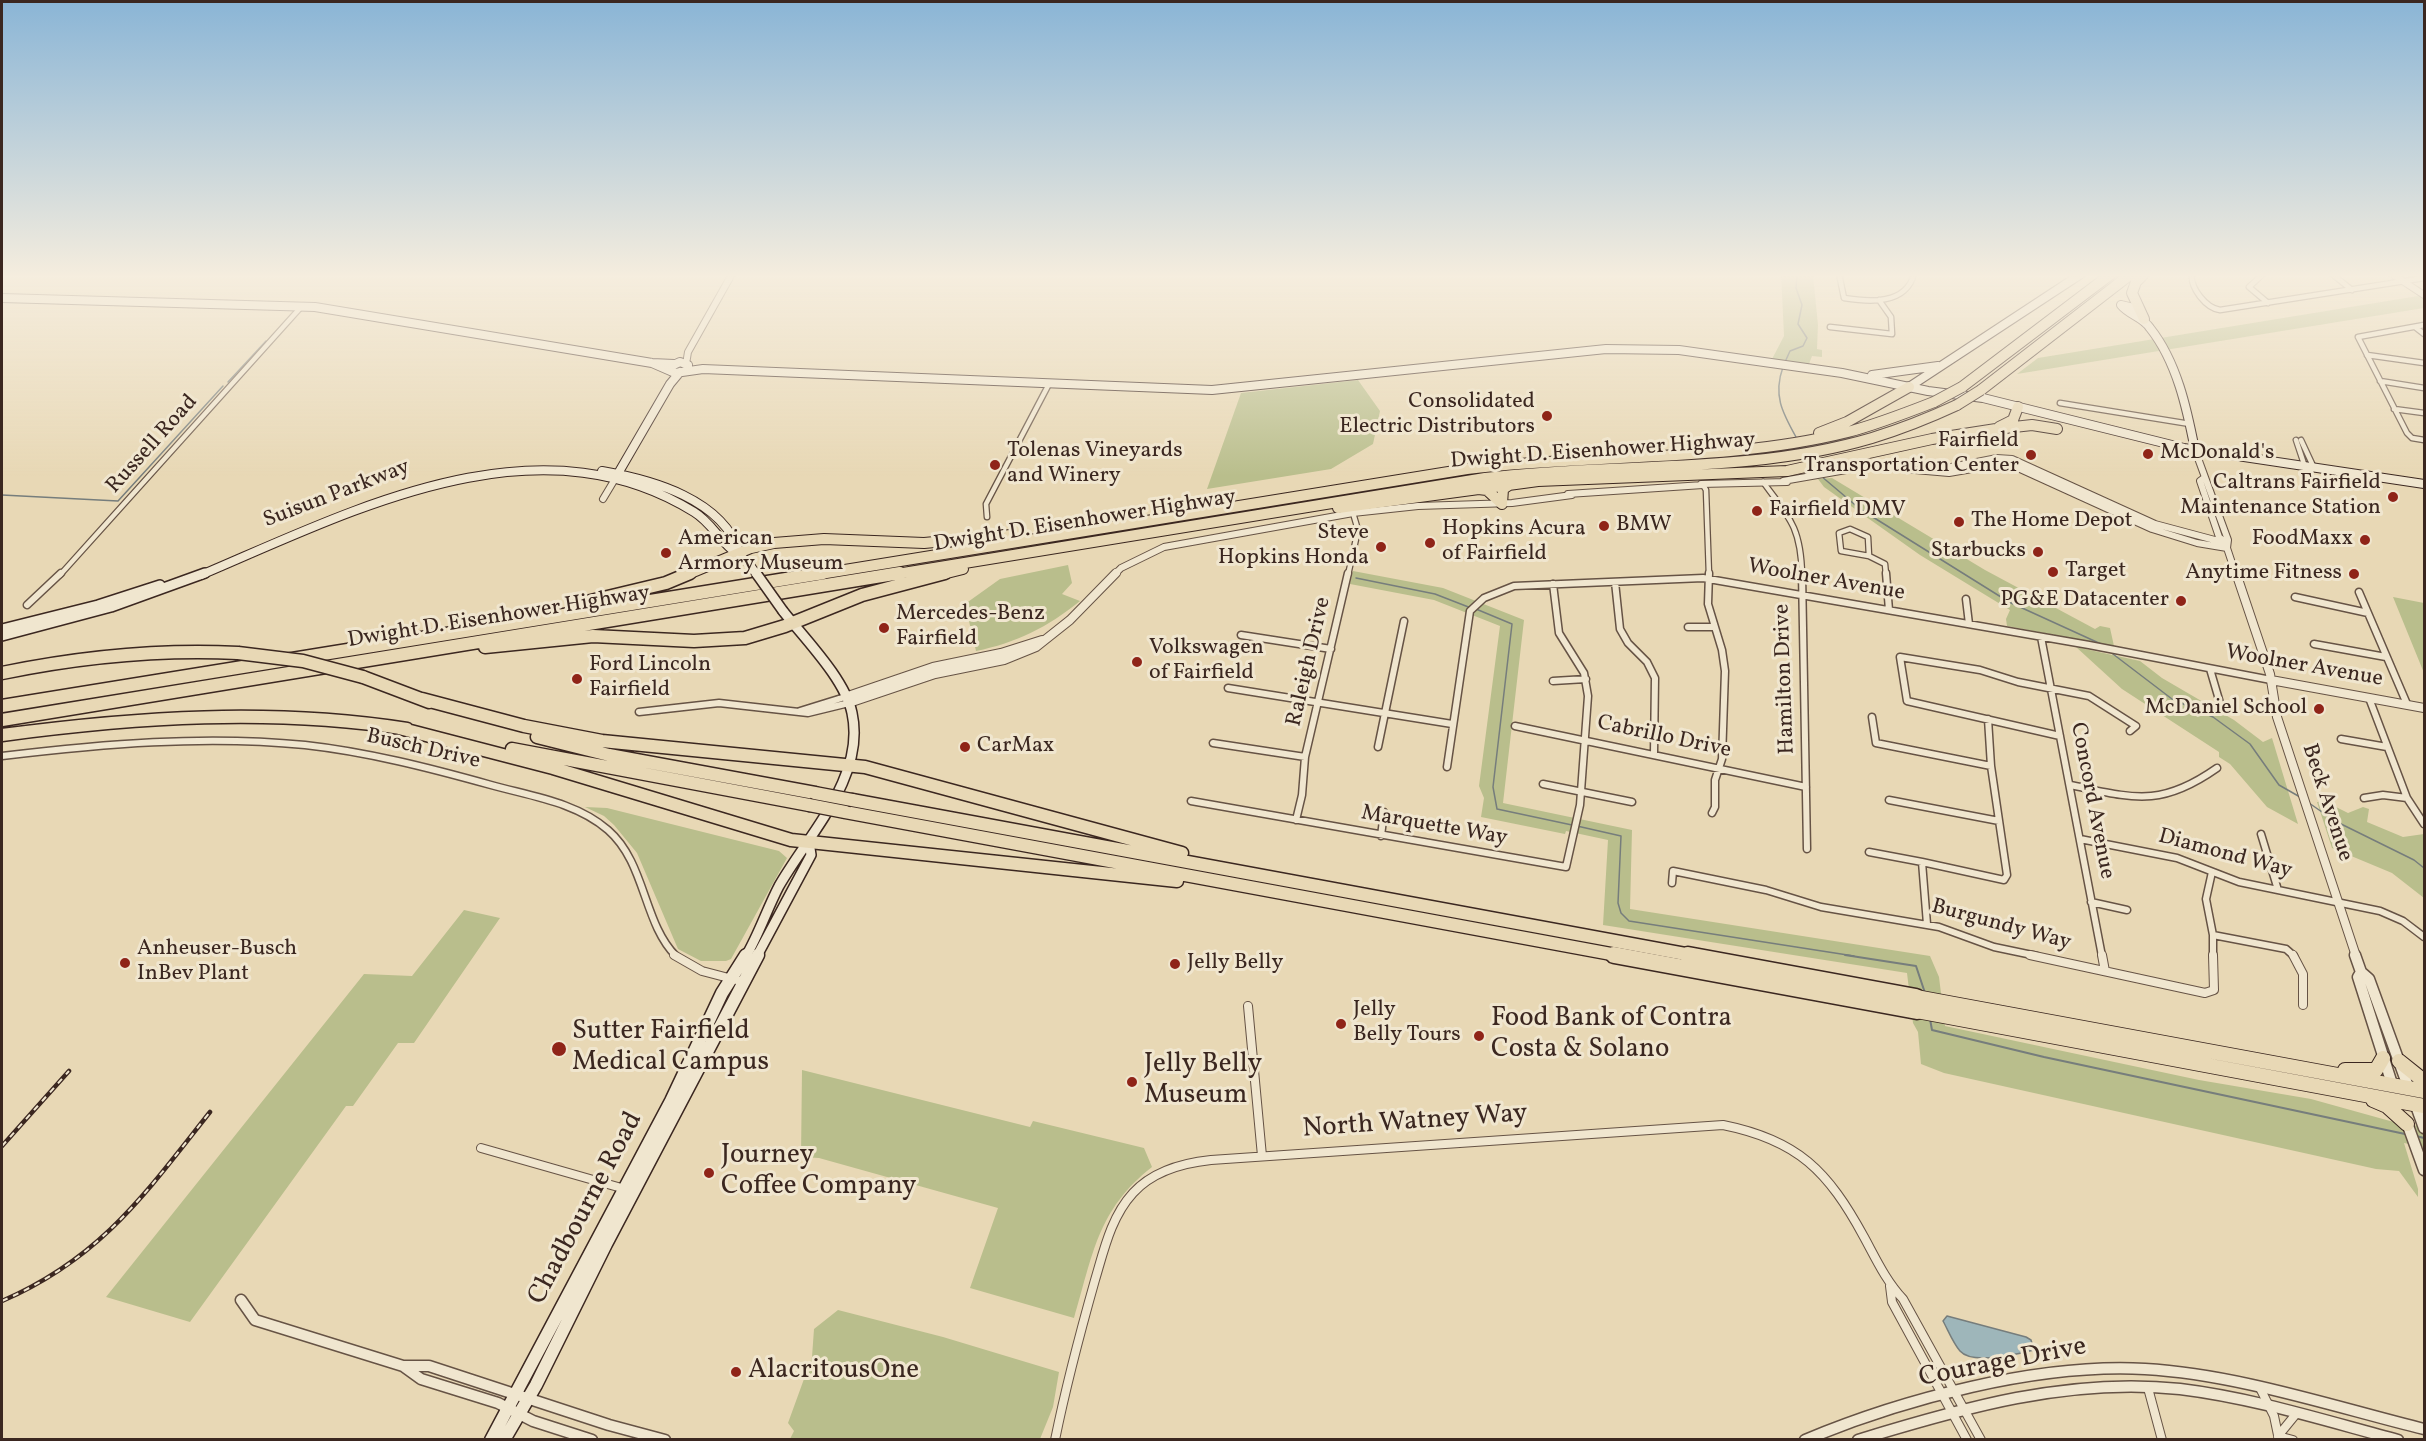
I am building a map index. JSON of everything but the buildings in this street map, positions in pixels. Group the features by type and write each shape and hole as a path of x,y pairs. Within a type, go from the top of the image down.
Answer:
{"highway":[{"name":"Dwight D. Eisenhower Highway","path":"2,720 1498,476 1593,468 1748,461 1791,447 1804,440 1877,425 1934,402 1962,387 2022,341"},
{"name":"Dwight D. Eisenhower Highway","path":"2,706 1467,469 1586,458 1791,447 1811,453 1883,435 1921,422 1957,405 1981,390 2044,341"},
{"path":"1804,440 1847,422 1909,387"},
{"path":"1996,429 2013,420 2018,407"},
{"path":"1581,479 1805,474 1932,440 2032,425 2057,429"},
{"path":"1189,526 1214,526 1512,484 1772,464 1791,461 1791,447"},
{"path":"1502,504 1503,489 1512,484"},
{"path":"1473,489 1487,490 1502,504"},
{"path":"431,636 476,623 623,595 687,576 740,553 774,543 807,539 924,543 1045,531 1075,532"},
{"path":"428,649 464,650 593,636 720,641 766,634 848,600 891,586 1027,557 1045,549"},
{"path":"2,673 67,660 127,653 199,651 238,653 303,662 363,677 483,721 561,743 812,799"},
{"path":"422,699 524,726 602,741 849,764 1250,873"},
{"path":"2,735 126,720 201,717 282,717 399,728 812,799 1278,892 2420,1105"},
{"path":"399,728 553,768 718,819 809,842 1278,892"},
{"path":"848,806 1250,873 2424,1091"},
{"path":"2260,1059 2367,1071 2376,1070 2383,1058"},
{"path":"2398,1061 2424,1081"},
{"path":"2356,1093 2387,1106 2407,1124"}],"main road":[{"path":"519,341 684,368 1049,384 1232,389 1633,347 1679,350 1842,373 1983,399 2141,441 2149,440 2195,450 2424,484"},
{"path":"1909,387 1980,341"},
{"name":"Beck Avenue","path":"2158,341 2167,354 2190,424 2195,450"},
{"path":"1842,373 1881,375 1944,365"},
{"path":"670,384 673,367"},
{"path":"616,476 670,384 684,368"},
{"name":"Suisun Parkway","path":"2,629 71,613 140,592 357,502 423,482 476,471 528,466 569,467 616,476 685,506 728,538 794,624"},
{"name":"Suisun Parkway","path":"2,636 70,620 150,595 360,507 424,487 475,477 525,472 616,476"},
{"name":"Chadbourne Road","path":"504,1440 514,1411 629,1191 722,993 738,980 797,853 809,842 849,764 855,736 847,700 794,624"},
{"name":"Chadbourne Road","path":"491,1440 514,1411"}],"street":[{"name":"Russell Road","path":"27,605 45,591 271,341"},
{"path":"684,368 688,352 694,341"},
{"path":"2360,341 2394,409 2412,438 2424,440"},
{"path":"673,367 688,352"},
{"path":"2367,355 2424,363"},
{"path":"2380,381 2424,388"},
{"path":"987,517 986,504 1049,384"},
{"path":"2060,403 2190,424"},
{"path":"2394,409 2424,413"},
{"path":"2299,440 2309,467"},
{"name":"Beck Avenue","path":"2195,450 2204,478 2200,481 2219,537 2227,545 2271,680 2277,717 2361,972 2369,980 2409,1088 2420,1105 2424,1127"},
{"path":"1824,468 1886,466 1962,472 2007,460 2152,529 2197,543 2227,545"},
{"path":"639,712 719,703 808,713 935,674 1004,660 1036,647 1070,620 1109,577 1148,553 1196,540 1353,513 1418,506 1502,504 1572,495 1783,481 1805,474"},
{"path":"603,499 616,476"},
{"name":"Hamilton Drive","path":"1763,482 1797,530 1801,548 1800,595 1808,849"},
{"path":"1703,485 1706,490 1707,541 1710,557 1708,604 1725,671 1719,767 1715,780 1715,807 1712,813"},
{"name":"Raleigh Drive","path":"1296,820 1302,795 1305,758 1358,530 1353,513"},
{"path":"1869,556 1868,537 1865,534 1847,529 1839,532 1841,551 1869,556 1885,564 1889,610"},
{"name":"Woolner Avenue","path":"1447,767 1469,614 1479,602 1514,586 1709,579 2083,644 2424,708"},
{"path":"1614,582 1620,629 1628,644 1647,662 1655,678 1654,753"},
{"path":"1554,584 1557,593 1556,624 1560,638 1586,679 1588,704 1581,792"},
{"path":"2359,592 2407,704"},
{"path":"2295,597 2331,607 2368,613"},
{"path":"1966,599 1969,624"},
{"path":"1378,747 1404,621"},
{"path":"1688,627 1715,627"},
{"path":"1241,636 1331,649"},
{"name":"Concord Avenue","path":"2041,637 2106,971"},
{"path":"2314,644 2386,657"},
{"path":"2060,736 1908,700 1900,657 1980,670 2018,682 2077,692 2100,701 2136,726 2130,731"},
{"path":"2210,669 2220,703"},
{"path":"1553,681 1586,679"},
{"path":"1228,688 1452,724"},
{"path":"2369,698 2407,798 2424,824"},
{"path":"1872,717 1876,743 1990,766"},
{"path":"1869,852 2004,880 2007,875 1990,766 1988,719"},
{"name":"Cabrillo Drive","path":"1515,726 1654,753 1806,787"},
{"path":"2342,739 2387,747"},
{"name":"Busch Drive","path":"2,756 94,745 166,740 277,742 378,757 567,806 603,823 624,846 669,950 692,968 738,980"},
{"path":"1212,743 1305,758"},
{"path":"2070,785 2154,799 2171,795 2217,768"},
{"path":"1543,784 1632,802"},
{"name":"Marquette Way","path":"1191,801 1566,867 1571,859 1581,792"},
{"path":"2364,798 2383,795 2407,798"},
{"path":"1889,800 1999,821"},
{"path":"1381,836 1384,812"},
{"path":"2261,834 2278,890"},
{"name":"Diamond Way","path":"2080,839 2177,858 2239,882 2338,902 2388,915 2403,921 2424,937"},
{"path":"1922,862 1927,924"},
{"name":"Burgundy Way","path":"1672,883 1674,871 1766,890 1821,907 1927,924 1994,947 2212,993 2213,935 2206,899 2212,872"},
{"path":"2091,902 2127,909"},
{"path":"2213,935 2286,949 2295,954 2300,962 2305,990 2303,1005"},
{"name":"Beck Avenue","path":"2361,972 2358,977 2383,1058 2424,1170"},
{"path":"1248,1006 1262,1156"},
{"name":"North Watney Way","path":"1055,1440 1080,1329 1106,1245 1122,1207 1148,1180 1175,1166 1196,1161 1707,1125 1742,1126 1762,1131 1815,1164 1835,1186 1890,1286 1903,1299 1981,1440"},
{"path":"481,1148 629,1191"},
{"name":"North Watney Way","path":"1890,1286 1892,1302 1967,1440"},
{"path":"241,1300 255,1320 403,1366 429,1366 665,1440"},
{"path":"403,1366 421,1379 592,1440"},
{"name":"Courage Drive","path":"1805,1440 1848,1422 2017,1378 2083,1368 2122,1367 2183,1372 2260,1388 2424,1429"},
{"name":"Courage Drive","path":"1858,1440 1965,1410 2055,1391 2090,1388 2180,1389 2269,1406 2398,1440"},
{"path":"2148,1388 2162,1440"},
{"path":"2260,1388 2269,1406 2279,1438"},
{"path":"2279,1438 2296,1414"},
{"path":"2279,1438 2293,1440"}],"green space":[{"path":"1781,341 1817,341 1817,349 1822,350 1822,357 1812,356 1809,364 1771,361"},
{"path":"2141,341 2219,341 2017,374 2038,358"},
{"path":"1358,380 1380,411 1373,444 1331,469 1207,489 1241,393"},
{"path":"1832,478 1985,570 2095,629 2100,626 2110,628 2114,646 2007,626 2006,619 2010,610 1920,555 1824,487 1818,479"},
{"path":"1068,565 1072,583 1062,594 1080,601 1056,619 1031,633 991,648 976,651 965,604 1000,579"},
{"path":"1353,571 1443,588 1524,620 1503,803 1632,830 1630,909 1930,956 1939,977 1945,1026 2199,1080 2311,1099 2390,1121 2424,1127 2424,1147 2404,1143 2418,1189 2418,1197 2399,1171 2376,1169 1944,1073 1921,1064 1918,1032 1913,1023 1907,973 1603,925 1608,840 1481,817 1484,798 1479,786 1500,626 1434,600 1350,584"},
{"path":"2393,597 2424,603 2424,673"},
{"path":"2076,647 2140,661 2162,678 2234,720 2263,742 2272,738 2298,824 2267,807 2230,764 2219,757 2219,752 2122,689"},
{"path":"2317,802 2326,802 2348,813 2363,807 2369,809 2367,822 2403,837 2424,834 2424,898 2392,873 2332,848"},
{"path":"585,807 607,808 779,851 787,858 731,959 701,961 678,949 637,853 604,816"},
{"path":"464,910 500,918 414,1043 398,1043 353,1106 346,1106 190,1322 106,1297 364,974 412,976"},
{"path":"802,1070 1030,1127 1033,1121 1144,1148 1152,1167 1119,1200 1108,1217 1093,1254 1074,1318 970,1288 998,1208 819,1158 801,1157"},
{"path":"838,1310 943,1337 1059,1372 1053,1407 1040,1439 790,1439 794,1431 788,1423 812,1357 814,1329"}],"water":[{"path":"1947,1316 2026,1337 2031,1340 2034,1350 1984,1358 1966,1355 1957,1348 1943,1321"}],"waterway":[{"path":"228,382 266,341"},
{"path":"1785,362 1790,351 1803,346 1805,341"},
{"path":"1783,367 1779,395 1796,437"},
{"path":"2,495 118,501 223,386"},
{"path":"1821,476 1860,509 2009,602 2101,644"},
{"path":"1356,578 1435,594 1471,608"},
{"path":"1476,609 1512,624 1493,787 1497,809 1572,825"},
{"path":"2109,651 2172,699 2213,717 2250,744 2279,785 2300,797"},
{"path":"2309,803 2335,821 2414,860 2424,868"},
{"path":"1577,826 1621,836 1618,903 1621,913 1629,921 1854,956"},
{"path":"1845,955 1916,966 1925,993"},
{"path":"1930,1019 1932,1030 2044,1057 2405,1134"},
{"path":"2416,1136 2424,1138"}],"railway":[{"path":"2,1146 69,1071"},
{"path":"2,1301 37,1284 94,1244 142,1196 210,1112"}],"place":[{"name":"Consolidated Electric Distributors","path":"1547,416"},
{"name":"McDonald's","path":"2148,454"},
{"name":"Fairfield Transportation Center","path":"2031,455"},
{"name":"Tolenas Vineyards and Winery","path":"995,465"},
{"name":"Caltrans Fairfield Maintenance Station","path":"2393,497"},
{"name":"Fairfield DMV","path":"1757,511"},
{"name":"The Home Depot","path":"1959,522"},
{"name":"BMW","path":"1604,526"},
{"name":"FoodMaxx","path":"2365,540"},
{"name":"Hopkins Acura of Fairfield","path":"1430,543"},
{"name":"Steve Hopkins Honda","path":"1381,547"},
{"name":"Starbucks","path":"2038,552"},
{"name":"American Armory Museum","path":"666,553"},
{"name":"Target","path":"2053,572"},
{"name":"Anytime Fitness","path":"2354,574"},
{"name":"PG&E Datacenter","path":"2181,601"},
{"name":"Mercedes-Benz Fairfield","path":"884,628"},
{"name":"Volkswagen of Fairfield","path":"1137,662"},
{"name":"Ford Lincoln Fairfield","path":"577,679"},
{"name":"McDaniel School","path":"2319,709"},
{"name":"CarMax","path":"965,747"},
{"name":"Anheuser-Busch InBev Plant","path":"125,963"},
{"name":"Jelly Belly","path":"1175,964"},
{"name":"Jelly Belly Tours","path":"1341,1024"},
{"name":"Food Bank of Contra Costa & Solano","path":"1479,1036"},
{"name":"Sutter Fairfield Medical Campus","path":"559,1049"},
{"name":"Jelly Belly Museum","path":"1132,1082"},
{"name":"Journey Coffee Company","path":"709,1173"},
{"name":"AlacritousOne","path":"736,1372"}]}
